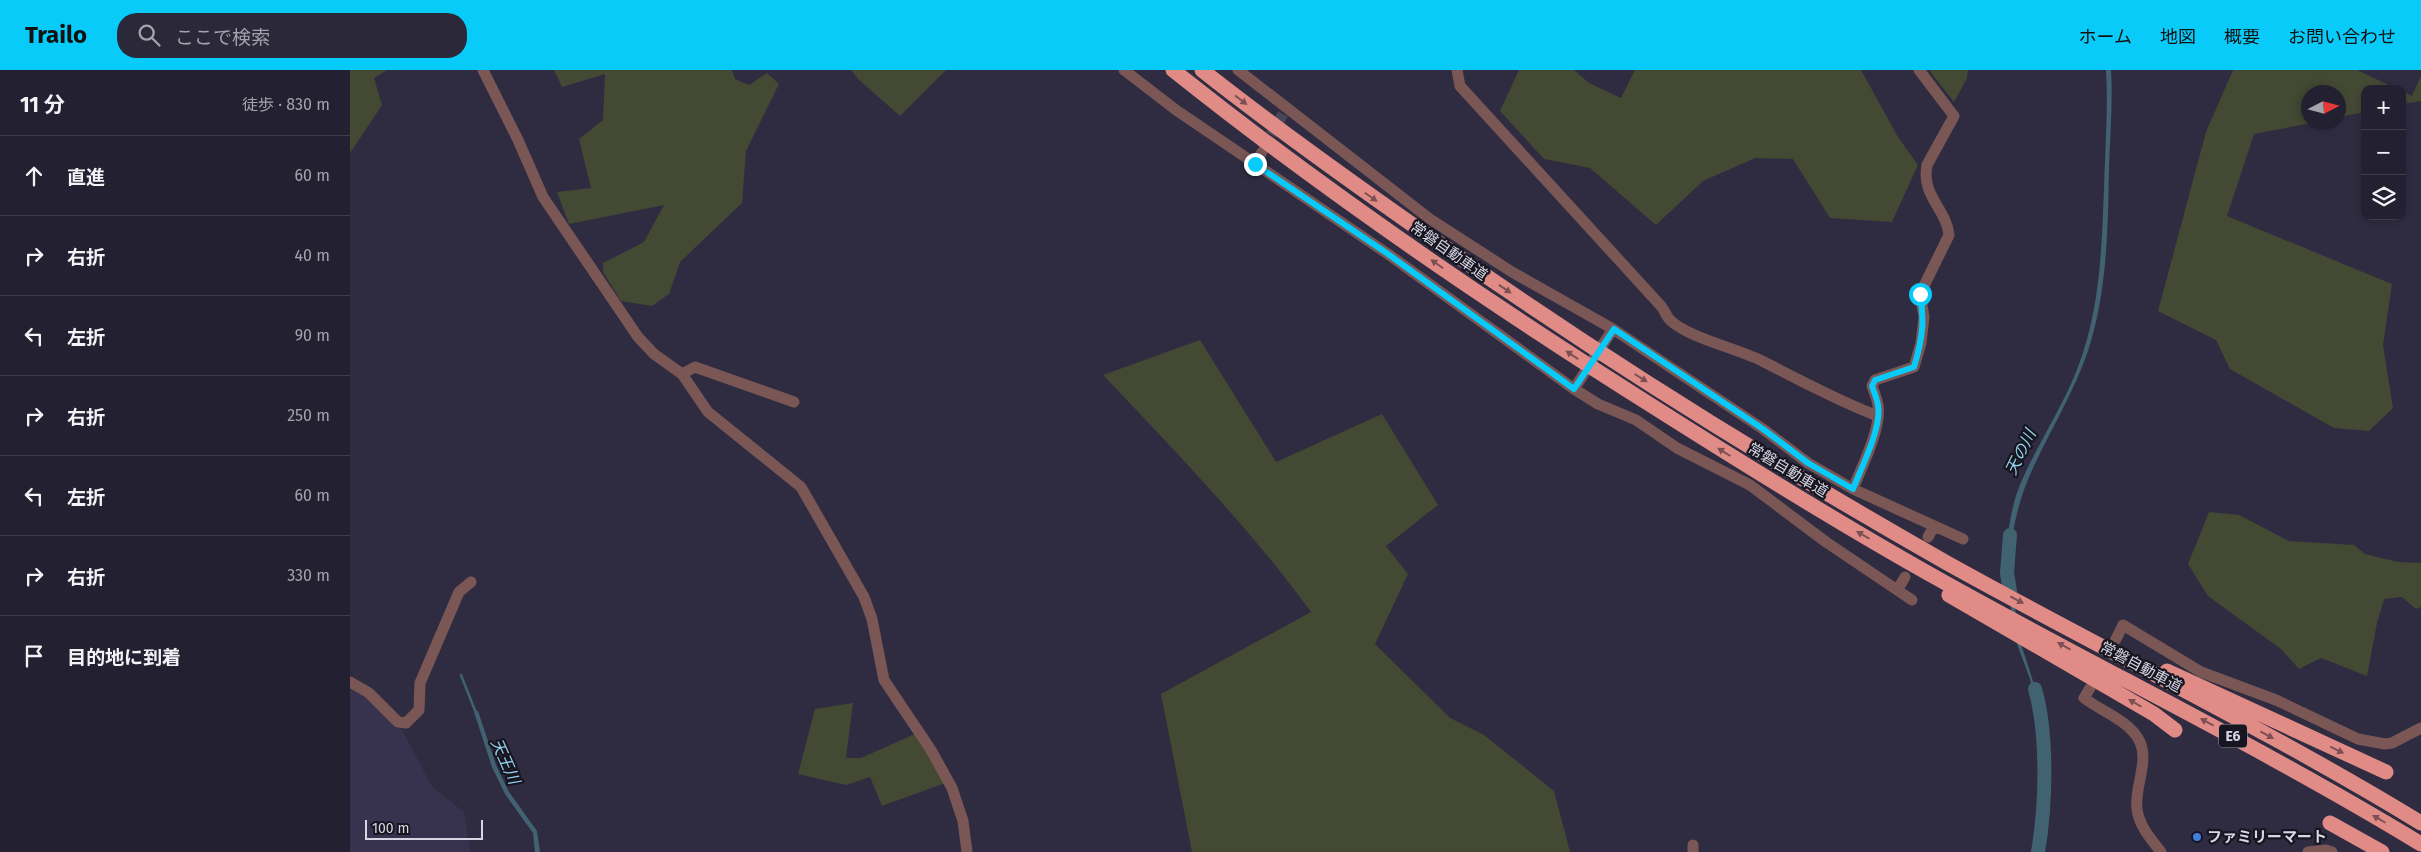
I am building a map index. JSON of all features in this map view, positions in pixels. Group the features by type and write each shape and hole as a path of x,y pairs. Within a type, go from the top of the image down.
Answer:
{"highway":[{"name":"常磐自動車道","path":"1173,70 1356,208 1531,328 1728,454 1906,560 1995,616 2259,750 2421,844"},
{"name":"常磐自動車道","path":"1202,70 1364,192 1594,348 1736,438 1993,587 2041,613 2116,647 2421,823"},
{"path":"2041,641 2154,714 2175,730"},
{"path":"2116,647 2386,772"},
{"path":"2330,823 2382,852"}],"street":[{"path":"483,70 518,140 543,197 642,342 654,354 682,374 708,412 801,487 864,597 872,619 880,669 884,680 943,771 962,821 967,852"},
{"path":"1124,70 1176,110 1388,254 1598,404 1636,420 1677,448 1750,485 1826,542 1912,600"},
{"path":"1238,70 1285,111 1430,219 1512,272 1612,332 1763,429 1808,463 1853,489 1963,539"},
{"path":"1457,70 1460,86 1661,306 1669,319 1678,326 1717,344 1762,361 1818,390 1878,416"},
{"path":"1853,489 1870,446 1878,416 1878,405 1872,386 1875,380 1914,367 1921,343 1924,317 1920,294 1949,235 1948,226 1926,187 1926,173 1930,159 1954,116 1919,70"},
{"path":"1255,164 1262,152"},
{"path":"1575,387 1612,332"},
{"path":"682,374 695,367 794,402"},
{"path":"1928,537 1934,526"},
{"path":"1898,589 1905,577"},
{"path":"350,682 369,692 398,722 406,723 419,710 420,683 459,592 470,582"},
{"path":"2116,647 2124,625 2201,672 2276,700 2358,739 2373,744 2392,743 2421,728"},
{"path":"2090,688 2084,698 2118,720 2139,740 2142,759 2136,798 2137,810 2147,834 2161,852"},
{"path":"2308,852 2326,850 2332,852"}],"shaded area":[{"path":"350,686 383,710 403,731 432,787 464,812 470,852 350,852"}],"green space":[{"path":"350,70 387,70 374,78 382,105 350,153"},
{"path":"554,70 732,70 735,79 749,85 767,73 779,84 746,151 742,203 680,262 669,294 652,306 621,301 603,272 603,263 644,242 664,205 569,224 557,192 591,188 579,139 603,120 605,74 562,87"},
{"path":"851,70 946,70 900,116 858,79"},
{"path":"1519,70 1574,70 1589,83 1621,98 1635,70 1861,70 1898,137 1918,165 1892,222 1830,218 1793,159 1755,158 1703,181 1656,225 1590,168 1544,159 1500,111"},
{"path":"1929,70 1968,70 1967,78 1954,102"},
{"path":"2233,70 2357,70 2389,85 2361,85 2361,113 2346,116 2346,85 2301,85 2301,125 2254,134 2227,216 2392,284 2383,345 2393,408 2369,431 2334,428 2230,369 2216,340 2158,311 2206,132"},
{"path":"2421,76 2421,101 2406,103 2406,93 2412,96"},
{"path":"1200,340 1276,462 1382,414 1438,505 1386,546 1408,574 1375,644 1450,718 1484,735 1554,791 1570,852 1192,852 1161,694 1311,612 1237,520 1103,375"},
{"path":"2209,512 2239,515 2289,541 2354,545 2365,554 2398,562 2421,563 2421,607 2416,609 2402,597 2384,599 2377,623 2367,676 2321,658 2299,669 2281,649 2208,596 2188,564"},
{"path":"853,703 846,758 861,758 917,733 945,783 882,806 870,777 846,785 798,774 815,709"}],"water":[{"path":"2106,70 2111,70 2112,107 2107,237 2099,307 2088,351 2082,366 2024,489 2015,521 2010,555 2006,554 2010,520 2016,495 2033,457 2072,383 2086,342 2092,317 2097,291 2102,239 2107,116"},
{"path":"2005,573 2009,573 2021,644 2041,706 2037,707 2030,679 2017,644"},
{"name":"天王川","path":"478,711 496,765 509,792 537,831 540,852 535,852 533,833 505,794 492,767 474,712"}],"waterway":[{"name":"天の川","path":"2010,535 2007,573 2010,591"},
{"name":"天王川","path":"461,675 476,713"},
{"name":"天の川","path":"2035,689 2044,748 2043,813 2038,852"}],"tunnel":[{"path":"1263,149 1283,114"}],"place":[{"name":"ファミリーマート","path":"2197,837"}],"route":[{"path":"1255,164 1388,254 1574,389 1614,329 1763,429 1808,463 1853,489 1870,446 1878,416 1878,405 1872,386 1875,380 1894,376 1914,367 1921,343 1924,317 1920,294"}]}
